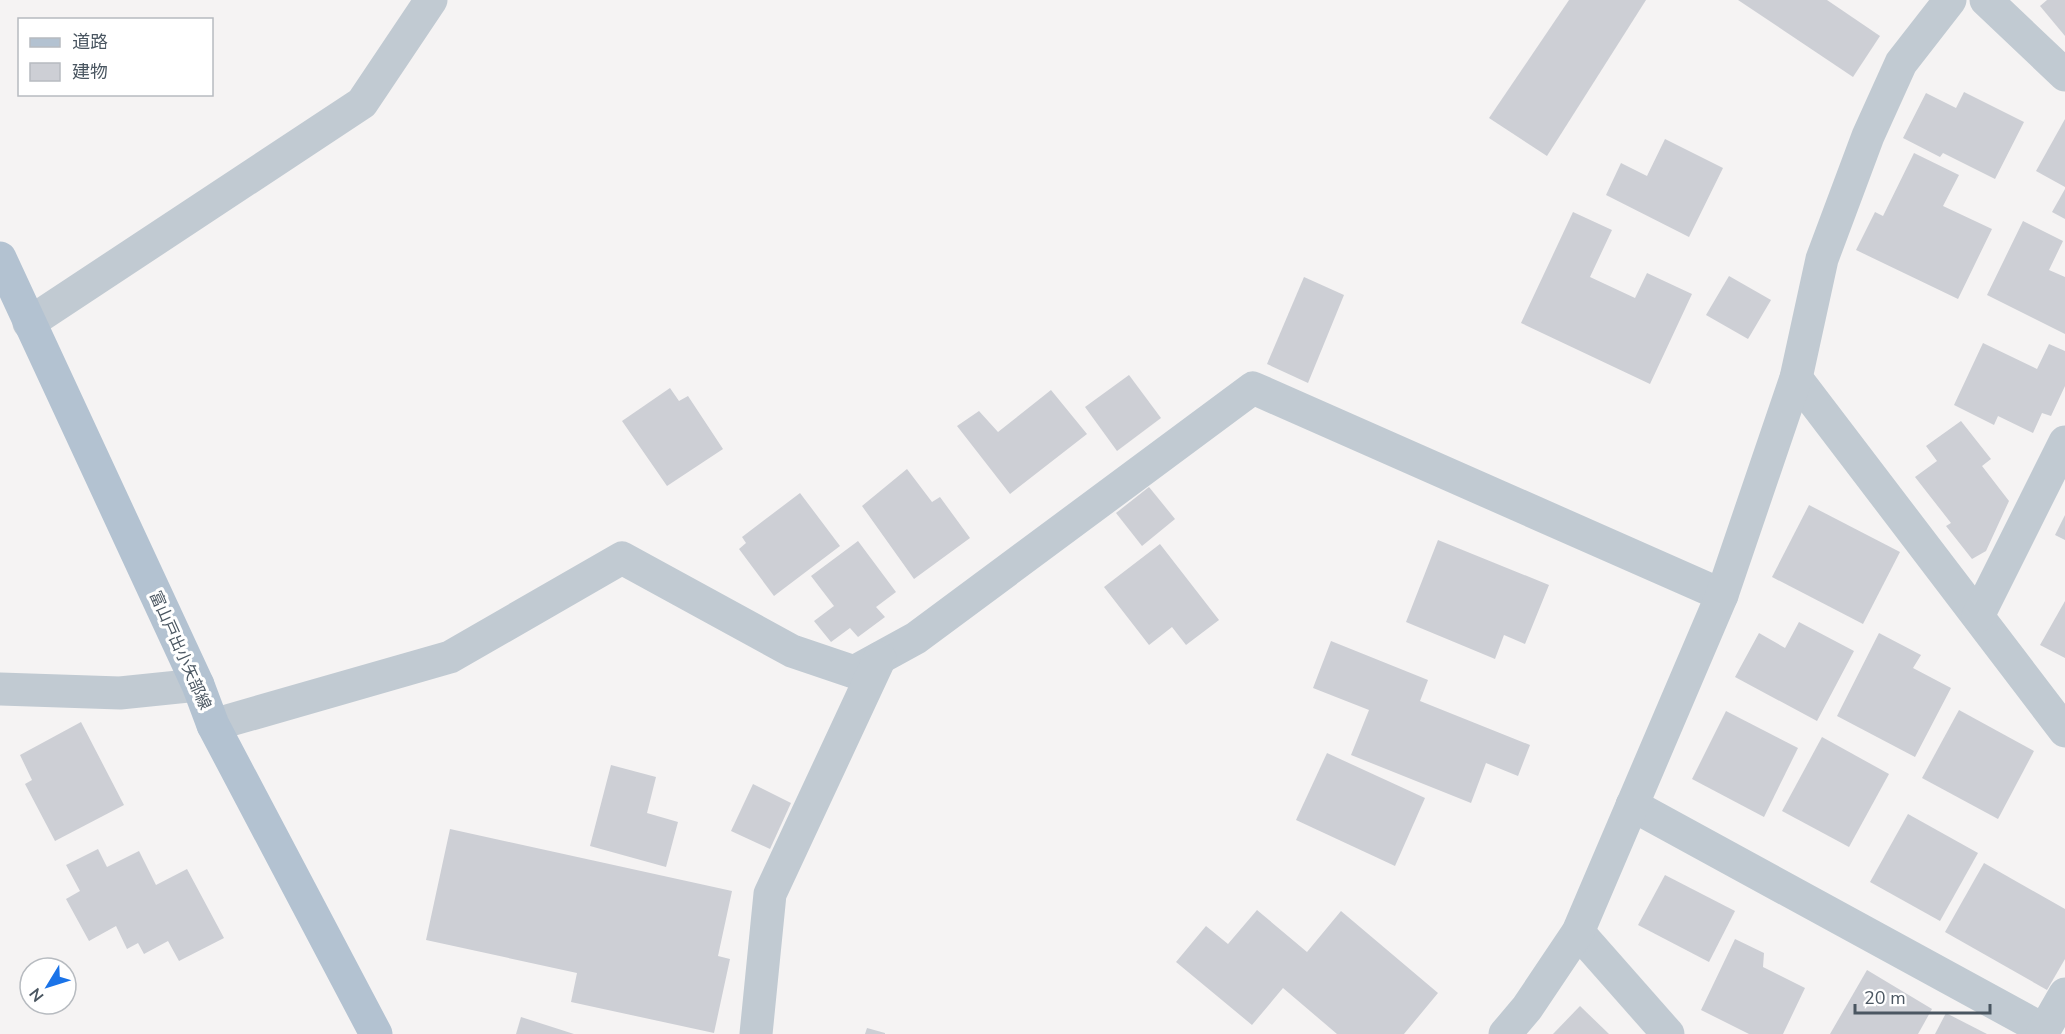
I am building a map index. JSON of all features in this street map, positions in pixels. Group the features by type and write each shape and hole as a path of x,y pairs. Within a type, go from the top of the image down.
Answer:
{"main road":[{"name":"富山戸出小矢部線","path":"0,258 198,685 213,725 376,1034"}],"street":[{"path":"29,323 362,103 431,0"},
{"path":"1505,1034 1527,1008 1578,933 1722,595 1796,378 1822,259 1868,136 1901,63 1950,0"},
{"path":"1986,0 2065,75"},
{"path":"1796,378 2065,731"},
{"path":"213,725 450,657 622,558 792,651 854,672 916,638 1253,388 1722,595"},
{"path":"1978,616 2065,442"},
{"path":"756,1034 770,894 880,658"},
{"path":"0,689 120,693 198,685"},
{"path":"1632,805 2043,1032 2065,994"},
{"path":"1578,933 1668,1034"}],"building":[{"path":"1569,0 1646,0 1547,156 1489,118"},
{"path":"1738,0 1827,0 1880,36 1853,77"},
{"path":"2047,0 2065,0 2065,36 2040,6"},
{"path":"1964,92 2024,122 1995,179 1943,153 1940,157 1903,138 1926,93 1956,108"},
{"path":"2065,119 2065,187 2036,171"},
{"path":"1665,139 1723,168 1689,237 1606,195 1621,163 1647,176"},
{"path":"1914,153 1959,175 1943,206 1992,229 1958,299 1856,250 1875,212 1883,216"},
{"path":"2065,189 2065,219 2052,212"},
{"path":"1573,212 1612,230 1590,277 1635,298 1647,273 1692,294 1650,384 1521,323"},
{"path":"2023,221 2063,241 2049,270 2065,277 2065,334 1987,295"},
{"path":"1729,276 1771,300 1748,339 1706,315"},
{"path":"1304,277 1344,295 1308,383 1267,364"},
{"path":"1983,343 2037,369 2049,344 2065,351 2065,386 2051,416 2042,413 2033,433 1998,416 1994,425 1954,405"},
{"path":"1129,375 1161,418 1117,451 1085,407"},
{"path":"670,388 679,401 688,396 723,449 667,486 622,421"},
{"path":"1051,390 1087,434 1010,494 957,426 979,411 998,432"},
{"path":"1961,421 1991,459 1982,466 2009,501 1986,551 1972,559 1946,526 1951,523 1915,477 1937,461 1926,446"},
{"path":"907,469 932,502 940,497 970,538 914,579 862,506"},
{"path":"1149,487 1175,519 1142,546 1116,513"},
{"path":"800,493 840,546 774,596 739,549 746,543 742,537"},
{"path":"1809,505 1900,552 1863,624 1772,577"},
{"path":"2065,515 2065,540 2055,535"},
{"path":"1438,540 1549,585 1525,644 1504,635 1495,659 1406,622"},
{"path":"858,541 896,592 876,607 885,617 858,637 850,628 831,642 814,621 834,606 811,576"},
{"path":"1160,544 1219,620 1186,645 1172,627 1149,645 1104,587"},
{"path":"2065,601 2065,658 2040,645"},
{"path":"1799,622 1854,651 1817,721 1735,677 1759,633 1785,648"},
{"path":"1879,633 1921,655 1913,668 1951,688 1915,757 1837,716"},
{"path":"1331,641 1428,680 1420,701 1530,745 1518,776 1486,763 1471,803 1351,755 1369,710 1313,688"},
{"path":"1959,710 2034,751 1998,819 1922,778"},
{"path":"1726,711 1798,748 1764,817 1692,779"},
{"path":"81,722 124,805 55,841 25,784 32,780 20,755"},
{"path":"1822,737 1889,774 1849,847 1782,811"},
{"path":"1327,753 1425,798 1395,866 1296,820"},
{"path":"611,765 656,777 647,813 678,822 666,867 590,846"},
{"path":"753,784 791,803 770,849 731,831"},
{"path":"1908,814 1978,853 1940,921 1870,882"},
{"path":"450,829 732,891 718,956 730,959 714,1033 571,1002 577,973 426,940"},
{"path":"98,849 107,867 139,851 156,885 187,869 224,938 179,961 168,941 144,954 138,943 127,949 116,926 89,941 66,899 80,891 66,865"},
{"path":"1984,863 2065,909 2065,959 2047,990 1945,932"},
{"path":"1665,875 1735,911 1709,962 1638,925"},
{"path":"1257,910 1307,952 1341,911 1438,993 1404,1034 1337,1034 1283,988 1252,1025 1176,962 1206,926 1228,944"},
{"path":"1735,939 1764,953 1763,967 1805,988 1783,1034 1749,1034 1701,1010"},
{"path":"1867,970 1932,1009 1918,1034 1830,1034"},
{"path":"1580,1006 1609,1034 1553,1034"},
{"path":"1946,1013 1987,1034 1935,1034"},
{"path":"521,1017 574,1034 516,1034"},
{"path":"867,1028 885,1033 885,1034 865,1034"}]}
